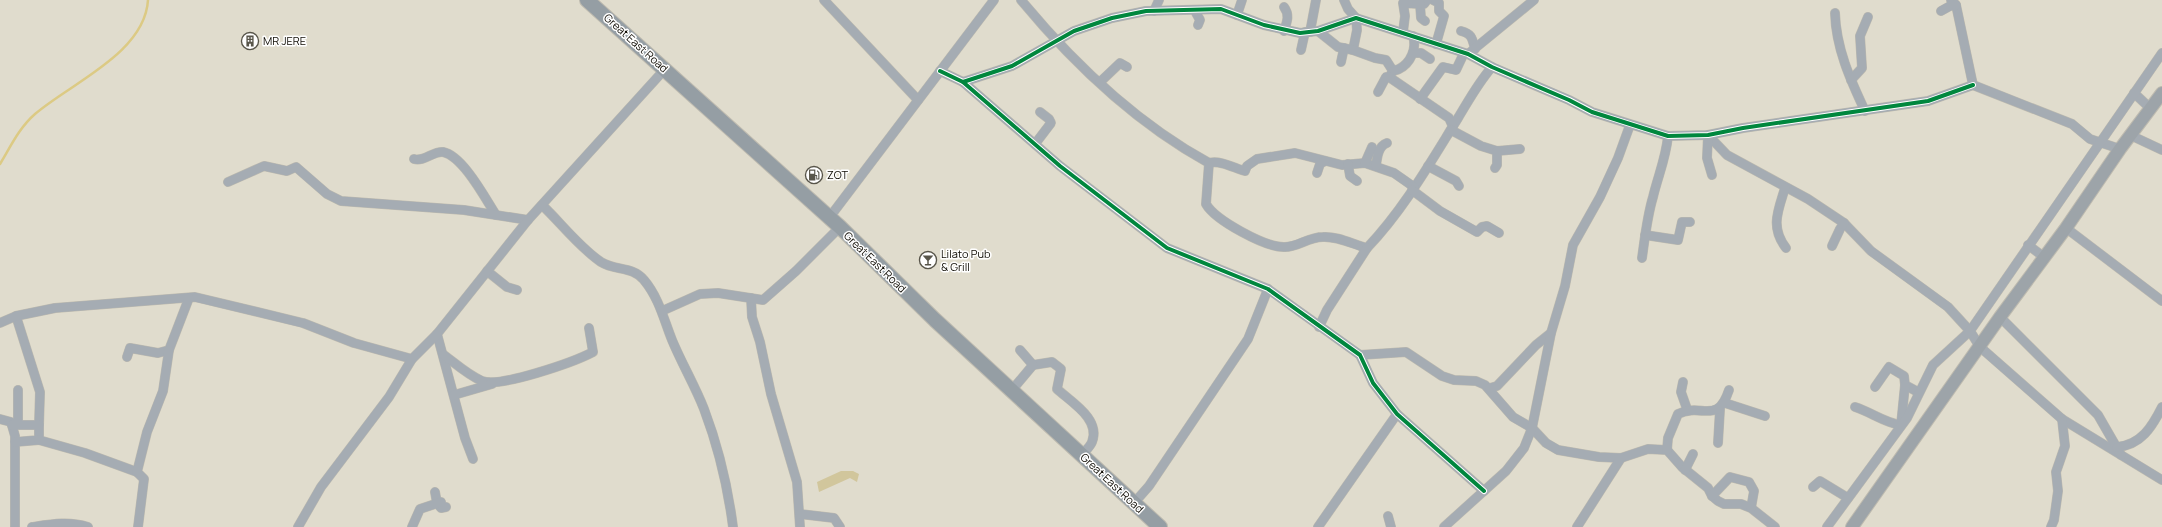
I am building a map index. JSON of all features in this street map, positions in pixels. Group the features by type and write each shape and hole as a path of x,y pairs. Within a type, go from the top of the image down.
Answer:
{"highway":[{"name":"Great East Road","path":"587,0 834,223 935,320 1160,527"}],"main road":[{"path":"1852,527 2000,317 2066,228 2130,135 2162,93"}],"street":[{"path":"824,0 918,100"},
{"path":"662,310 700,294 718,292 763,300 770,295 834,223 918,100 994,0"},
{"path":"1021,0 1055,40 1142,121 1179,147 1209,163 1214,162 1225,164 1245,171 1247,166 1257,159 1278,154 1295,153 1325,161 1348,164 1365,163 1394,173 1413,189 1434,200 1477,232 1482,227 1487,226 1499,233"},
{"path":"1154,11 1159,0"},
{"path":"1236,15 1242,0"},
{"path":"1302,50 1311,32 1316,0"},
{"path":"1344,0 1348,9 1356,18 1403,32 1436,44 1469,52 1492,67 1569,100 1592,112 1668,136 1708,135 1743,128 1928,101 1973,85 2072,124 2090,139 2120,149"},
{"path":"1433,0 1439,3 1439,11 1444,16 1436,44"},
{"path":"1420,99 1444,66 1456,70 1469,52 1534,0"},
{"path":"1378,92 1386,77 1399,69 1410,56 1415,47 1414,36 1419,26 1427,21 1421,18 1422,1 1403,3 1405,16 1403,32"},
{"path":"1941,11 1954,3 1973,85"},
{"path":"1284,7 1287,11 1288,20 1284,31"},
{"path":"964,82 1012,66 1055,40 1074,31 1112,18 1154,11 1195,11 1221,9 1284,31 1311,32 1356,18"},
{"path":"1195,11 1200,20 1198,25"},
{"path":"1835,13 1836,28 1842,57 1865,111"},
{"path":"1341,62 1349,49 1357,30 1356,18"},
{"path":"1851,80 1862,68 1860,36 1868,18"},
{"path":"1461,31 1468,33 1472,37 1469,52"},
{"path":"1311,32 1338,47 1386,60 1421,53 1430,59"},
{"path":"1827,527 1907,418 1918,392 1933,365 1970,331 2028,245 2101,142 2115,118 2162,52"},
{"path":"1386,60 1391,74 1420,99 1449,118 1452,128 1481,146 1497,151 1520,149"},
{"path":"1100,82 1115,65 1120,63 1127,67"},
{"path":"1319,327 1327,310 1367,248 1387,226 1413,189 1452,128 1478,83 1492,67"},
{"path":"298,527 321,487 389,398 412,359 437,334 528,220 665,69"},
{"path":"940,70 964,82 1035,144 1167,248 1268,289 1360,355 1373,383 1398,414 1484,491"},
{"path":"2134,93 2150,108"},
{"path":"1035,144 1051,123 1049,119 1040,112"},
{"path":"1444,527 1516,460 1524,448 1532,428 1551,333 1565,286 1573,245 1603,190 1618,158 1630,125"},
{"path":"1708,135 1707,158 1712,174"},
{"path":"1708,135 1728,155 1785,188 1808,199 1844,223 1871,251 1948,307 1970,331 1980,347 2062,419 2162,480"},
{"path":"2130,135 2162,150"},
{"path":"1642,258 1653,194 1667,154 1668,136"},
{"path":"1376,166 1378,152 1384,144 1387,143"},
{"path":"1365,163 1372,148"},
{"path":"1495,168 1497,165 1497,151"},
{"path":"414,159 418,160 441,152 449,154 463,166 496,215"},
{"path":"1317,173 1320,164 1325,161"},
{"path":"1209,163 1206,204 1220,219 1232,226 1279,247 1290,247 1308,239 1324,237 1340,239 1367,248"},
{"path":"1348,164 1350,176 1357,181"},
{"path":"228,182 264,166 287,171 296,166 326,194 342,201 464,210 528,220"},
{"path":"1428,166 1456,181 1459,186"},
{"path":"1785,188 1776,224 1778,238 1786,248"},
{"path":"542,205 599,260 611,266 628,269 637,273 645,280 662,310 672,339 704,409 726,491 733,527"},
{"path":"1645,235 1678,240 1682,222 1690,222"},
{"path":"1832,246 1844,223"},
{"path":"2066,228 2162,301"},
{"path":"2028,245 2044,257"},
{"path":"487,272 507,287 517,290"},
{"path":"1134,503 1149,486 1248,339 1268,289"},
{"path":"0,323 16,316 67,307 189,298 213,301 303,323 354,343 412,359"},
{"path":"137,472 147,432 163,391 169,350 189,298"},
{"path":"751,298 752,317 760,342 771,394 797,482 800,527"},
{"path":"16,316 40,392 39,440"},
{"path":"2000,317 2098,415 2122,457"},
{"path":"454,395 576,361 594,352 589,328"},
{"path":"1490,388 1497,386 1536,345 1551,333"},
{"path":"437,334 444,355 465,438 473,459"},
{"path":"127,357 130,348 144,352 158,353 169,350"},
{"path":"1020,350 1032,366"},
{"path":"1360,355 1406,352 1442,376 1454,380 1476,381 1490,388 1513,417 1532,428 1546,443 1558,450 1599,457 1621,458 1660,444 1669,436"},
{"path":"444,355 482,381 499,382"},
{"path":"1012,390 1032,366 1052,362 1061,369 1057,389 1087,416 1093,431 1092,442 1082,456"},
{"path":"1875,387 1889,367 1904,376 1905,385 1901,425"},
{"path":"1683,382 1681,392 1687,409"},
{"path":"1905,385 1918,392"},
{"path":"15,527 15,424 18,390"},
{"path":"1718,443 1722,406 1729,390"},
{"path":"1667,450 1669,436 1678,414 1687,409 1710,411 1722,406 1765,416"},
{"path":"1855,407 1873,413 1890,424 1901,425"},
{"path":"2116,447 2128,446 2138,441 2150,428 2162,407"},
{"path":"1318,527 1398,414"},
{"path":"0,419 15,424 39,425"},
{"path":"2051,527 2054,520 2058,491 2056,472 2065,446 2062,419"},
{"path":"15,442 39,440 85,453 137,472 144,479 138,527"},
{"path":"1648,449 1667,450 1685,470 1708,488 1712,496 1724,504 1741,504 1751,508 1775,527"},
{"path":"1685,470 1694,454"},
{"path":"1577,527 1621,458"},
{"path":"1712,496 1730,477 1749,482 1754,491 1751,508"},
{"path":"1814,487 1820,481 1848,498"},
{"path":"412,527 420,509 441,504 435,492"},
{"path":"800,514 834,518 840,527"},
{"path":"1388,516 1391,527"},
{"path":"32,527 64,522 78,523 88,527"}],"shaded area":[{"path":"841,471 853,471 859,474 857,482 850,478 819,492 817,482"}],"waterway":[{"path":"0,164 29,119 50,102 104,65 134,36 144,19 148,0"}],"cycle path":[{"path":"963,82 1012,66 1074,31 1112,18 1146,11 1221,9 1264,25 1300,33 1318,31 1356,18 1468,54 1492,67 1569,100 1592,112 1668,136 1708,135 1743,128 1928,101 1973,85"},
{"path":"940,71 963,82 1060,166 1167,248 1268,289 1360,355 1373,383 1397,414 1484,491"}],"place":[{"name":"MR JERE","path":"250,41"},
{"name":"ZOT","path":"814,175"},
{"name":"Lilato Pub & Grill","path":"928,260"}]}
